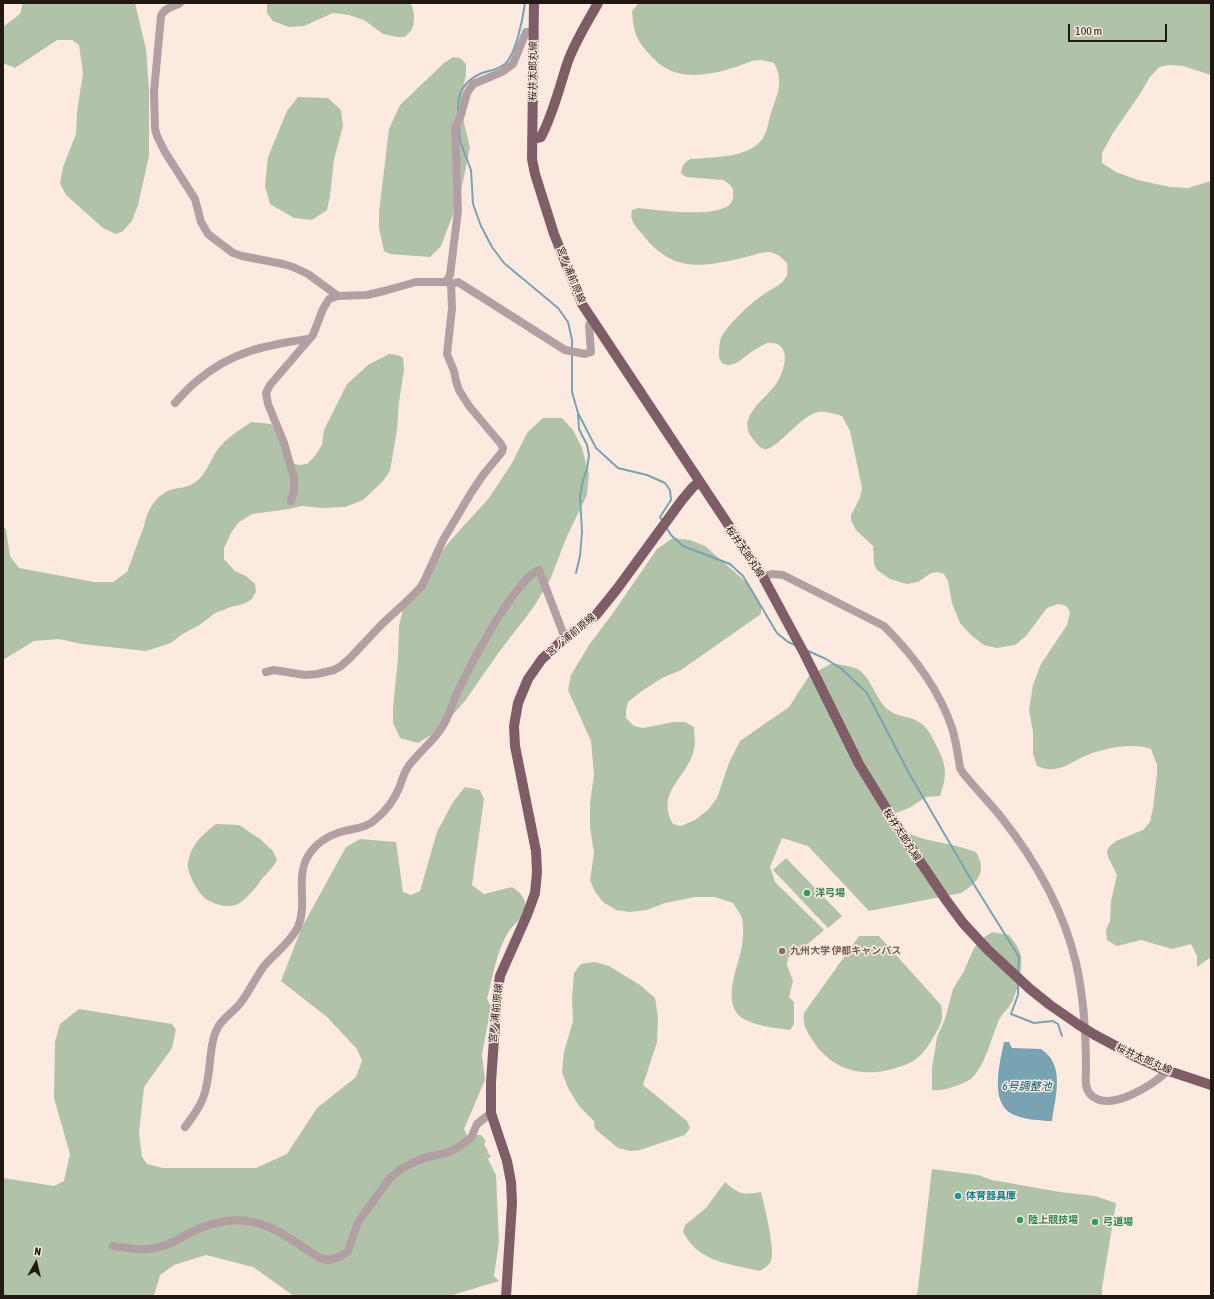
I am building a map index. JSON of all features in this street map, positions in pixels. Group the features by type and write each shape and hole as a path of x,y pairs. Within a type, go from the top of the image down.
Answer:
{"main road":[{"name":"桜井太郎丸線","path":"532,139 534,3"},
{"path":"532,139 541,137 549,121 567,63 580,35 598,3"},
{"name":"宮ノ浦前原線","path":"506,1296 512,1203 507,1161 492,1113 491,1082 497,996 500,976 535,893 537,872 536,851 515,746 514,726 518,703 528,680 542,660 565,638 596,615 693,487 699,482 640,390 582,304 554,234 535,174 532,159 532,139"},
{"name":"桜井太郎丸線","path":"699,482 763,577 805,655 859,764 909,845 963,922 988,950 1014,975 1050,1005 1095,1034 1138,1058 1167,1071 1211,1085"}],"street":[{"path":"180,3 166,9 162,12 161,16 154,92 155,129 165,152 196,199 201,222 208,234 229,251 242,256 293,267 308,274 338,296"},
{"path":"266,672 274,670 317,674 334,670 350,658 382,624 422,586 443,540 471,493 502,452 503,448 501,444 469,406 459,390 454,371 447,354 452,308 448,283 458,211 455,128 461,115 467,93 473,84 502,72 513,64 526,32 534,32"},
{"path":"291,501 294,491 294,478 284,443 268,404 266,393 270,385 313,335 329,299 338,296 384,291 416,282 458,282 565,350 585,354 591,352 589,326 592,320"},
{"path":"175,403 196,381 223,362 258,348 308,339"},
{"path":"185,1127 201,1104 204,1097 209,1074 213,1041 218,1028 242,1002 265,966 282,949 297,928 302,906 302,867 307,857 325,838 344,831 366,826 375,821 383,813 394,797 407,768 443,726 458,690 504,609 529,576 540,570 565,638"},
{"path":"763,577 772,574 783,575 884,626 896,637 925,673 952,727 960,768 1001,817 1034,863 1057,905 1065,927 1080,983 1086,1035 1086,1085 1092,1096 1103,1101 1110,1101 1134,1094 1160,1078 1167,1071"},
{"path":"113,1246 131,1249 156,1248 176,1241 199,1229 226,1220 240,1220 253,1222 272,1228 320,1258 328,1260 340,1257 350,1247 358,1222 364,1211 390,1178 401,1169 412,1163 424,1158 446,1153 456,1148 471,1138 477,1124 492,1113"}],"green space":[{"path":"23,3 135,3 146,49 149,89 149,156 138,205 132,221 123,231 116,234 103,228 66,195 60,183 63,167 76,134 77,112 83,73 79,45 72,40 57,40 15,68 3,63 3,27 20,14"},
{"path":"267,3 410,3 414,12 414,23 411,30 405,37 383,34 364,20 349,15 333,13 304,26 289,27 273,21 267,13"},
{"path":"639,3 1211,3 1211,75 1183,66 1169,65 1159,67 1150,77 1113,133 1102,153 1102,163 1116,172 1138,180 1170,187 1188,188 1211,181 1211,957 1197,967 1197,956 1191,944 1172,949 1141,940 1117,946 1107,940 1106,930 1110,921 1111,901 1117,875 1108,857 1107,851 1116,841 1143,830 1150,822 1157,774 1157,765 1151,749 1136,746 1110,748 1094,752 1057,769 1037,766 1033,754 1033,732 1029,710 1033,685 1041,664 1067,625 1070,613 1068,608 1064,605 1058,604 1047,608 1026,636 1015,645 997,648 984,645 972,636 960,623 952,603 948,581 944,574 937,572 931,573 918,582 907,584 890,579 877,570 874,564 873,546 856,530 851,520 851,515 860,498 862,488 850,431 842,416 824,412 812,414 804,419 775,445 764,449 753,439 748,431 747,423 750,415 780,377 785,358 784,353 779,345 775,343 767,343 751,352 735,364 728,365 722,363 719,357 720,340 728,327 746,308 783,281 787,275 787,263 777,255 769,252 712,264 699,265 675,261 664,255 653,246 635,226 631,214 632,210 638,208 673,212 714,211 724,208 731,203 733,191 732,187 728,183 723,180 686,177 681,173 682,168 690,159 732,155 752,148 760,142 765,134 777,96 779,80 777,69 774,63 756,60 714,73 692,75 671,71 662,66 653,58 639,42 635,32 632,11"},
{"path":"453,57 460,58 466,64 466,75 462,92 464,123 470,147 460,196 441,246 430,257 390,254 384,251 379,228 379,212 389,129 400,105 444,63"},
{"path":"298,97 328,98 341,110 343,126 334,159 327,210 312,220 294,218 270,204 265,186 268,157 287,111"},
{"path":"389,354 398,355 403,358 404,370 399,402 397,430 390,471 383,481 363,500 345,507 322,508 302,506 252,514 238,523 231,533 224,548 224,559 235,571 246,576 255,584 256,592 251,600 215,613 201,624 181,635 171,643 146,651 82,644 59,639 34,641 3,660 3,525 6,530 10,556 19,568 94,582 113,582 127,572 147,515 156,500 170,490 195,483 204,473 218,449 229,437 251,422 271,424 282,438 291,463 299,465 307,464 322,445 324,430 347,384 368,365"},
{"path":"543,418 562,418 573,430 582,448 589,474 587,495 567,536 550,580 533,608 499,652 465,701 439,730 418,743 400,738 393,723 393,709 398,658 399,626 404,605 421,579 450,541 489,498 512,463 527,433"},
{"path":"673,538 690,540 705,546 745,581 757,597 761,606 761,614 681,670 662,678 628,702 626,718 634,726 643,728 674,722 685,722 694,727 695,747 691,759 674,785 668,802 668,812 673,824 681,826 695,820 708,810 717,798 729,763 740,741 789,707 809,676 832,663 857,669 864,674 885,707 893,713 915,720 928,730 941,755 945,774 940,796 926,797 909,808 896,813 892,823 907,833 924,839 957,846 976,852 981,865 981,870 977,880 961,893 869,911 808,846 782,838 770,867 775,882 824,930 801,950 788,958 787,965 793,981 789,997 794,1002 794,1024 790,1030 764,1026 748,1021 739,1015 734,1007 732,987 742,946 743,922 740,913 733,903 715,897 695,897 665,903 647,910 630,912 616,910 603,902 595,892 590,880 594,853 590,827 590,803 594,775 591,741 568,690 571,675 589,645 657,549"},
{"path":"465,787 480,790 484,799 472,885 484,894 512,887 518,891 525,902 524,913 509,931 495,964 487,999 491,1006 482,1055 485,1080 464,1129 467,1135 481,1135 486,1141 484,1144 489,1153 486,1152 491,1156 488,1159 496,1175 499,1242 494,1276 499,1281 449,1296 294,1296 253,1267 206,1255 174,1265 160,1275 154,1296 3,1296 3,1178 54,1186 64,1181 70,1154 54,1098 55,1042 60,1024 79,1009 172,1024 176,1030 172,1048 144,1087 139,1133 142,1157 147,1164 163,1168 256,1168 287,1154 317,1108 356,1077 362,1061 357,1049 327,1017 281,981 302,927 346,847 360,839 396,842 403,892 411,895 420,891 437,832 453,802"},
{"path":"216,824 239,825 260,839 272,850 277,859 249,895 238,904 231,906 220,905 206,899 193,882 188,866 192,850 198,840"},
{"name":"洋弓場","path":"786,858 842,916 828,928 773,870"},
{"path":"992,932 1009,935 1019,950 1021,970 1012,1003 999,1020 985,1058 972,1078 953,1087 932,1090 932,1068 937,1037 945,1019 953,989 963,973 974,948 983,938"},
{"path":"859,936 879,936 941,1005 942,1010 941,1022 928,1046 921,1055 907,1064 880,1072 858,1071 838,1065 820,1051 809,1034 804,1021 804,1013"},
{"path":"595,962 609,966 640,985 655,998 658,1017 657,1042 643,1085 687,1121 690,1128 685,1135 640,1150 630,1151 618,1148 595,1129 594,1121 579,1106 568,1088 562,1072 564,1052 573,1021 572,999 574,973 581,964"},
{"name":"陸上競技場","path":"932,1169 978,1175 992,1180 1060,1192 1095,1196 1116,1203 1102,1296 917,1296"},
{"path":"725,1182 738,1192 745,1194 761,1192 771,1240 772,1258 770,1263 760,1271 727,1264 706,1256 690,1242 683,1232 685,1225 706,1208"}],"water":[{"name":"6号調整池","path":"1004,1042 1009,1042 1012,1048 1041,1049 1049,1056 1054,1064 1057,1082 1052,1121 1037,1120 1012,1114 1005,1108 1000,1100 998,1081 1000,1060"}],"waterway":[{"path":"458,111 459,98 467,83 482,73 497,69 505,64 509,59 516,44 525,3"},
{"path":"459,126 460,141 471,170 473,204 481,226 492,247 504,263 558,308 568,322 572,340 572,350"},
{"path":"572,355 572,392 578,413 579,429 587,445 589,455 580,496 582,532 580,556 576,573"},
{"path":"578,413 596,448 618,468 647,475 665,483 670,490 671,500 660,517 663,522"},
{"path":"666,527 671,535 683,546 730,564 743,576 777,633 788,642 795,645"},
{"path":"806,650 826,659 842,669 867,693 910,775 973,883 1019,957 1018,973"},
{"path":"1018,983 1018,995 1011,1014 1034,1023 1053,1021 1058,1024 1062,1036"}],"place":[{"name":"洋弓場","path":"807,893"},
{"name":"九州大学 伊都キャンパス","path":"782,951"},
{"name":"体育器具庫","path":"958,1196"},
{"name":"陸上競技場","path":"1020,1220"},
{"name":"弓道場","path":"1095,1222"}]}
